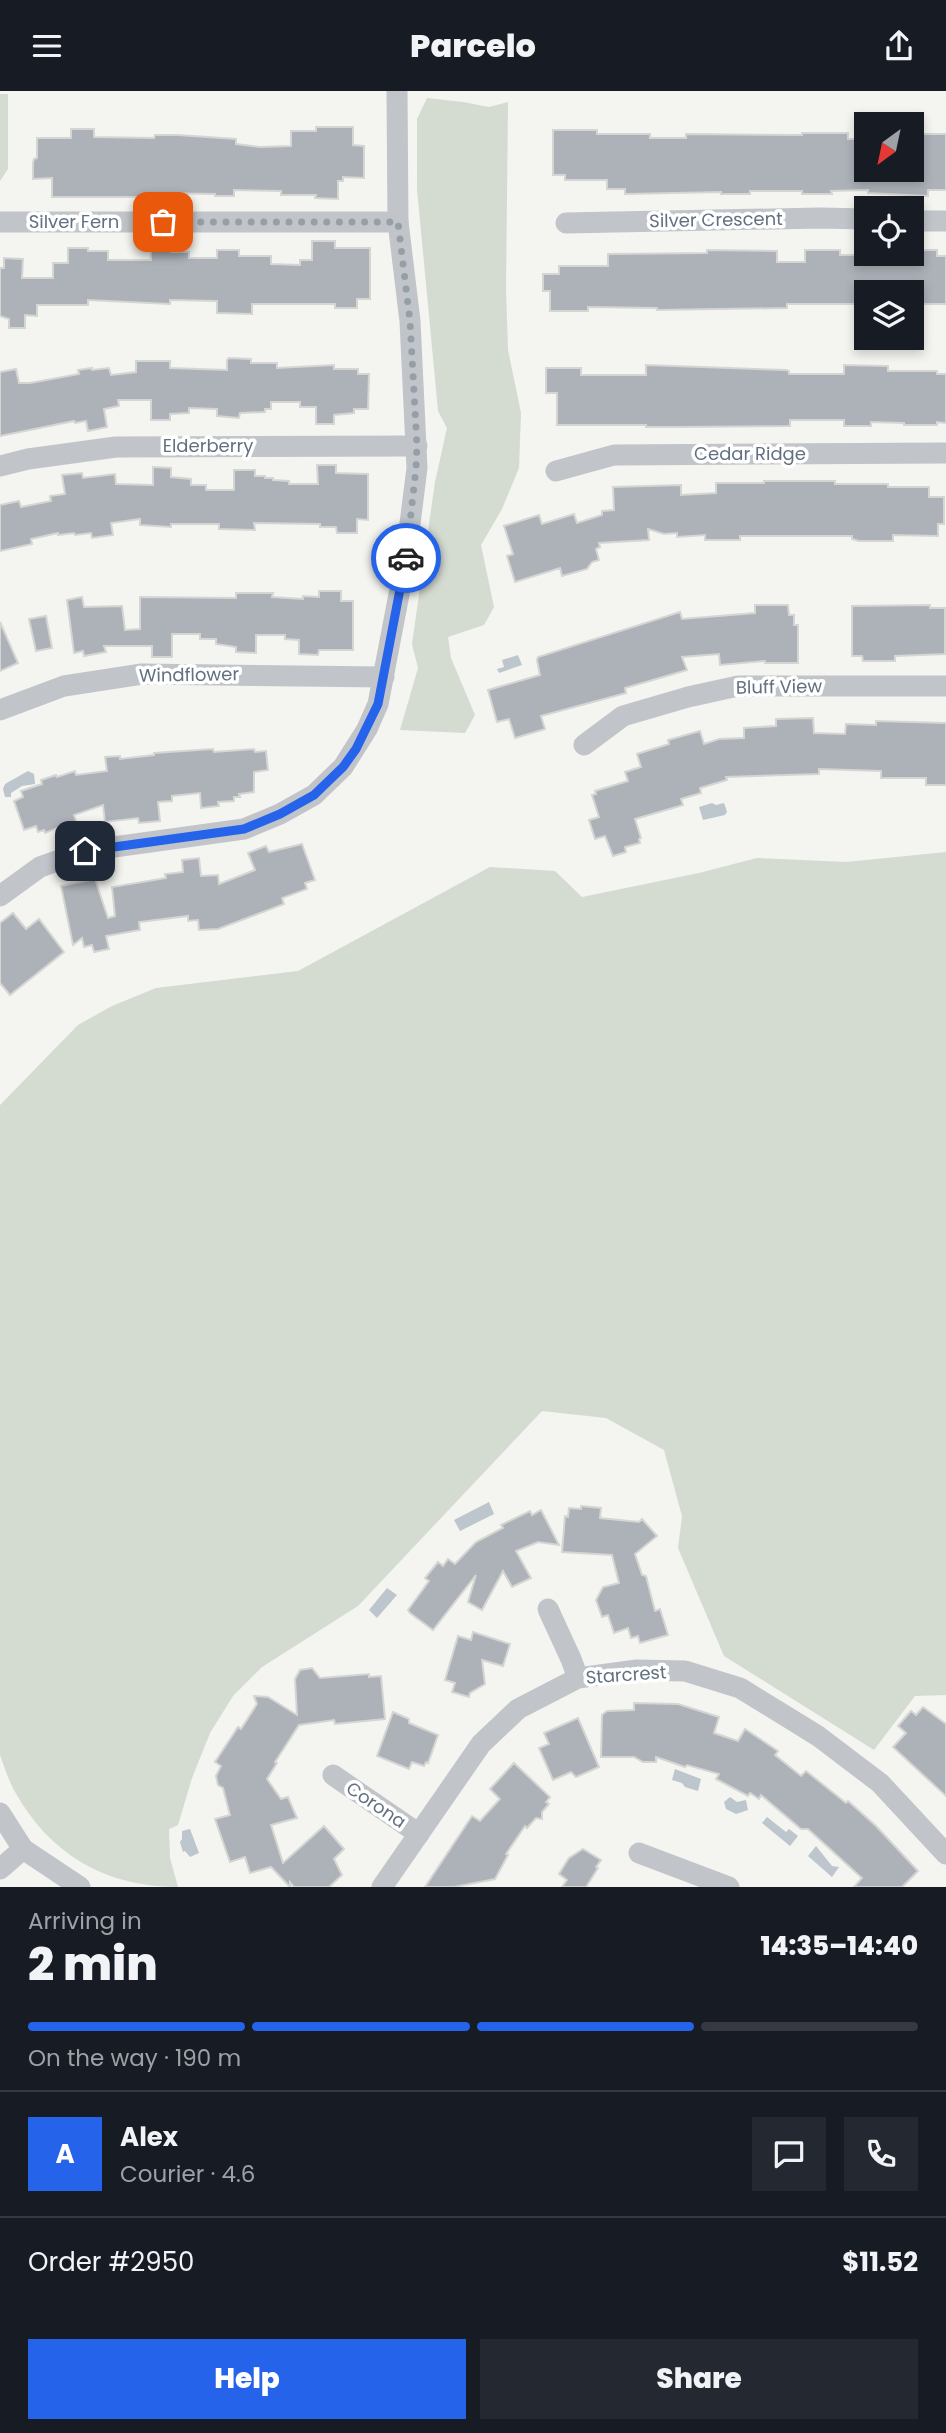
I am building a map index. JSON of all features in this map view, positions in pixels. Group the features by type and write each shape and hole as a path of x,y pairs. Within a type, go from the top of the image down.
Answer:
{"street":[{"path":"0,896 40,867 85,851 244,829 280,814 314,795 343,767 368,729 378,704 405,563 417,446 410,321 398,222 397,91"},
{"name":"Silver Crescent","path":"566,223 854,219"},
{"path":"924,221 946,221"},
{"name":"Silver Fern","path":"1,222 398,222"},
{"name":"Elderberry","path":"0,466 116,447 417,446"},
{"name":"Cedar Ridge","path":"556,471 614,455 946,453"},
{"name":"Windflower","path":"0,710 64,686 142,674 384,677"},
{"name":"Bluff View","path":"584,745 623,716 738,686 946,685"},
{"path":"548,1609 578,1678"},
{"name":"Starcrest","path":"382,1887 481,1744 518,1709 578,1678 637,1670 685,1671 740,1688 818,1736 880,1783 946,1854"},
{"name":"Corona","path":"333,1775 419,1835"},
{"path":"0,1813 23,1849 80,1887"},
{"path":"0,1869 23,1849"},
{"path":"639,1853 729,1887"}],"shaded area":[{"path":"0,94 8,94 8,169 0,181"},
{"path":"427,98 489,107 508,102 506,290 508,350 521,413 519,468 502,509 481,545 494,607 484,625 448,637 451,658 475,715 465,733 400,730 418,668 412,644 435,482 447,428 438,411 417,189 417,119"},
{"path":"518,655 522,665 499,673 497,669 504,667 502,660"},
{"path":"28,771 34,774 35,784 22,786 11,793 11,797 5,797 5,784"},
{"path":"724,803 727,812 725,815 703,820 699,807"},
{"path":"946,852 946,1695 915,1696 874,1750 724,1656 678,1548 682,1516 664,1450 606,1418 542,1411 358,1606 262,1667 233,1696 210,1733 192,1778 178,1825 169,1829 170,1858 178,1887 126,1881 82,1863 62,1849 28,1813 12,1786 0,1755 0,1105 78,1025 112,1006 156,988 298,971 490,867 555,871 582,897 757,858 846,862"},
{"path":"489,1502 494,1514 460,1531 454,1520"},
{"path":"387,1588 397,1595 377,1618 369,1610"},
{"path":"675,1769 701,1779 698,1791 672,1780"},
{"path":"730,1797 737,1802 746,1800 748,1810 736,1814 726,1809 724,1802"},
{"path":"767,1817 786,1832 789,1829 798,1836 790,1846 762,1823"},
{"path":"190,1829 199,1853 190,1857 183,1852 180,1842 182,1831"},
{"path":"816,1846 832,1866 839,1867 832,1877 808,1856"}],"building":[{"path":"316,127 353,127 353,145 364,146 364,178 343,177 343,181 338,181 338,199 315,198 316,195 281,195 281,191 234,190 234,196 154,193 154,197 52,197 52,178 33,179 37,138 71,138 71,129 94,129 94,137 154,138 155,135 178,135 236,139 236,144 260,147 291,146 291,131 316,131"},
{"path":"553,130 597,130 597,134 650,134 650,138 686,138 686,134 848,133 848,139 854,139 854,182 924,182 924,134 946,134 946,190 928,190 928,196 868,193 868,190 831,191 832,194 750,191 750,194 625,194 625,189 607,189 607,180 565,180 565,175 553,175"},
{"path":"312,241 335,241 335,248 370,248 370,299 357,299 357,308 335,308 335,304 252,304 252,314 217,313 217,301 170,300 170,304 88,300 88,305 37,305 37,316 25,315 25,328 9,328 9,319 0,316 0,268 4,268 4,258 23,259 22,278 53,278 53,263 68,263 68,248 108,251 108,260 151,260 151,242 171,243 171,252 189,252 189,258 217,258 217,250 239,250 239,256 271,256 271,264 300,265 300,260 312,260"},
{"path":"707,250 777,251 777,262 805,262 805,250 840,250 840,255 854,255 854,266 924,266 924,250 937,250 937,256 946,256 946,304 924,304 924,280 854,280 854,304 787,304 787,308 657,310 588,307 588,311 550,311 550,291 543,291 543,274 559,274 559,266 608,266 608,254 707,253"},
{"path":"229,358 251,359 251,363 277,363 277,368 334,365 334,369 358,369 358,374 369,374 368,409 354,409 354,413 334,415 334,424 316,424 316,407 300,407 300,402 271,402 271,409 265,409 265,412 240,413 239,418 217,416 217,409 189,408 189,413 170,414 170,420 151,420 151,400 118,400 119,406 104,409 107,427 88,431 86,421 74,421 0,436 0,372 16,369 19,383 30,383 79,374 78,370 92,368 109,368 111,375 136,372 136,361 170,361 170,368 227,370"},
{"path":"646,365 786,370 789,374 844,374 844,365 888,366 888,371 937,371 937,374 946,374 946,423 904,425 871,422 871,426 844,426 844,420 790,420 790,426 557,425 557,393 546,393 546,368 581,368 581,375 646,375"},
{"path":"317,465 336,465 336,473 368,474 368,520 357,519 357,533 337,533 336,527 320,527 320,524 254,523 255,530 219,529 219,524 171,524 171,527 140,525 140,519 111,523 113,535 92,538 91,533 58,533 31,539 32,544 0,551 0,505 19,501 21,507 51,501 50,496 65,494 62,475 82,473 83,478 115,474 116,484 153,485 153,467 171,468 171,477 191,479 191,485 206,485 206,490 234,490 234,470 255,470 255,476 289,481 289,484 318,484"},
{"path":"835,481 835,484 929,487 929,497 944,497 944,524 938,524 938,536 893,535 893,541 859,541 852,539 852,536 740,536 740,540 705,540 705,535 677,537 677,533 664,534 648,529 649,540 599,543 600,547 596,549 599,560 592,562 587,569 562,576 560,568 515,582 507,556 513,554 504,526 539,515 542,524 574,514 577,523 602,515 602,511 614,510 613,487 681,485 681,495 716,493 716,483"},
{"path":"319,591 341,591 341,601 353,601 353,650 319,650 318,655 299,654 299,640 285,639 285,635 256,635 256,653 236,652 236,647 216,644 216,639 200,639 200,634 172,634 172,657 152,657 152,646 104,646 106,652 84,656 83,651 74,653 67,600 82,597 84,607 122,606 125,630 140,629 140,597 236,598 236,593 273,593 272,597 303,599 303,596 319,597"},
{"path":"755,605 788,605 789,615 794,615 794,625 798,625 798,663 765,661 720,665 719,654 682,657 687,670 625,688 626,693 541,716 545,729 515,738 509,719 497,722 488,690 540,675 538,657 680,612 682,619 755,613"},
{"path":"930,605 930,608 945,608 945,654 895,656 895,661 863,661 862,656 852,656 852,606"},
{"path":"46,616 52,648 36,651 29,619"},
{"path":"0,622 18,663 0,671"},
{"path":"813,718 814,733 845,734 846,724 876,725 876,721 946,723 946,785 926,785 926,778 881,778 881,771 819,769 819,774 726,777 727,780 700,788 701,793 681,799 683,805 635,819 640,843 625,847 626,852 613,856 605,836 595,839 589,820 599,817 592,795 596,794 595,791 628,781 625,772 641,767 637,754 669,744 668,740 700,731 704,744 719,739 744,738 744,728 776,726 776,719"},
{"path":"213,749 214,752 254,749 255,752 266,751 268,770 254,772 254,792 239,794 240,797 234,797 234,801 218,802 219,806 201,808 200,793 172,796 172,801 158,802 160,821 139,823 138,818 105,822 103,805 74,815 80,832 61,838 57,828 45,833 44,830 38,832 36,826 24,830 14,801 23,797 21,791 42,784 41,780 56,775 57,777 75,771 76,775 107,771 105,757 120,756 120,759 154,753"},
{"path":"302,844 315,880 305,883 307,889 282,898 284,904 218,929 199,930 198,920 188,921 188,916 139,922 140,930 106,936 109,949 94,952 92,945 84,947 82,938 73,945 61,886 95,879 108,918 115,916 112,887 166,878 165,874 183,872 182,860 199,858 201,876 218,875 219,884 255,870 248,853 266,846 269,852"},
{"path":"13,913 26,929 39,919 64,952 10,995 0,983 0,923"},
{"path":"581,1506 601,1508 600,1518 639,1522 642,1519 657,1536 635,1554 642,1575 646,1576 655,1611 660,1609 668,1635 640,1643 638,1636 631,1638 628,1628 614,1633 608,1615 602,1617 596,1600 603,1587 619,1583 612,1555 562,1552 565,1516 568,1517 569,1508 581,1509"},
{"path":"541,1510 559,1545 538,1542 516,1551 531,1578 512,1587 503,1571 482,1610 468,1602 476,1575 433,1630 410,1613 408,1610 429,1581 425,1578 438,1562 443,1566 448,1559 455,1564 476,1542 503,1528 501,1525 530,1511 532,1515"},
{"path":"473,1632 510,1644 503,1666 482,1660 485,1684 470,1693 469,1697 452,1692 455,1683 445,1680 458,1636 471,1640"},
{"path":"312,1668 320,1678 369,1674 369,1677 381,1676 385,1719 335,1724 334,1720 299,1725 275,1762 277,1763 267,1779 281,1799 288,1797 297,1818 271,1825 283,1863 324,1826 344,1849 334,1859 342,1875 329,1887 294,1887 290,1882 290,1887 271,1867 250,1873 245,1857 230,1862 215,1819 230,1815 223,1788 218,1785 216,1776 221,1766 215,1762 257,1704 254,1696 268,1697 297,1715 295,1679 300,1670"},
{"path":"634,1703 678,1704 719,1717 714,1733 738,1741 745,1729 778,1751 775,1755 801,1776 806,1771 846,1803 848,1801 876,1826 918,1871 902,1887 854,1887 862,1878 808,1829 801,1829 761,1795 759,1799 750,1793 748,1796 716,1779 719,1774 656,1757 656,1762 643,1762 634,1757 601,1757 602,1715 607,1711 634,1710"},
{"path":"923,1707 946,1724 946,1796 893,1747 906,1733 898,1726 911,1711 916,1715"},
{"path":"393,1712 409,1719 409,1723 438,1735 428,1763 424,1766 412,1762 409,1769 377,1756"},
{"path":"578,1718 599,1767 576,1777 571,1772 553,1780 539,1748 549,1744 544,1733"},
{"path":"514,1763 550,1797 546,1802 549,1804 542,1812 542,1819 536,1818 527,1828 525,1826 506,1854 508,1855 495,1879 454,1887 425,1887 472,1816 480,1821 500,1799 490,1789"},
{"path":"583,1849 601,1860 596,1867 598,1868 586,1887 562,1887 567,1880 559,1874 569,1858"}],"way so far":[{"path":"163,222 398,222 410,321 417,446 406,558"}],"route":[{"path":"85,851 244,829 280,814 314,795 343,767 356,749 378,704 406,558"}]}
